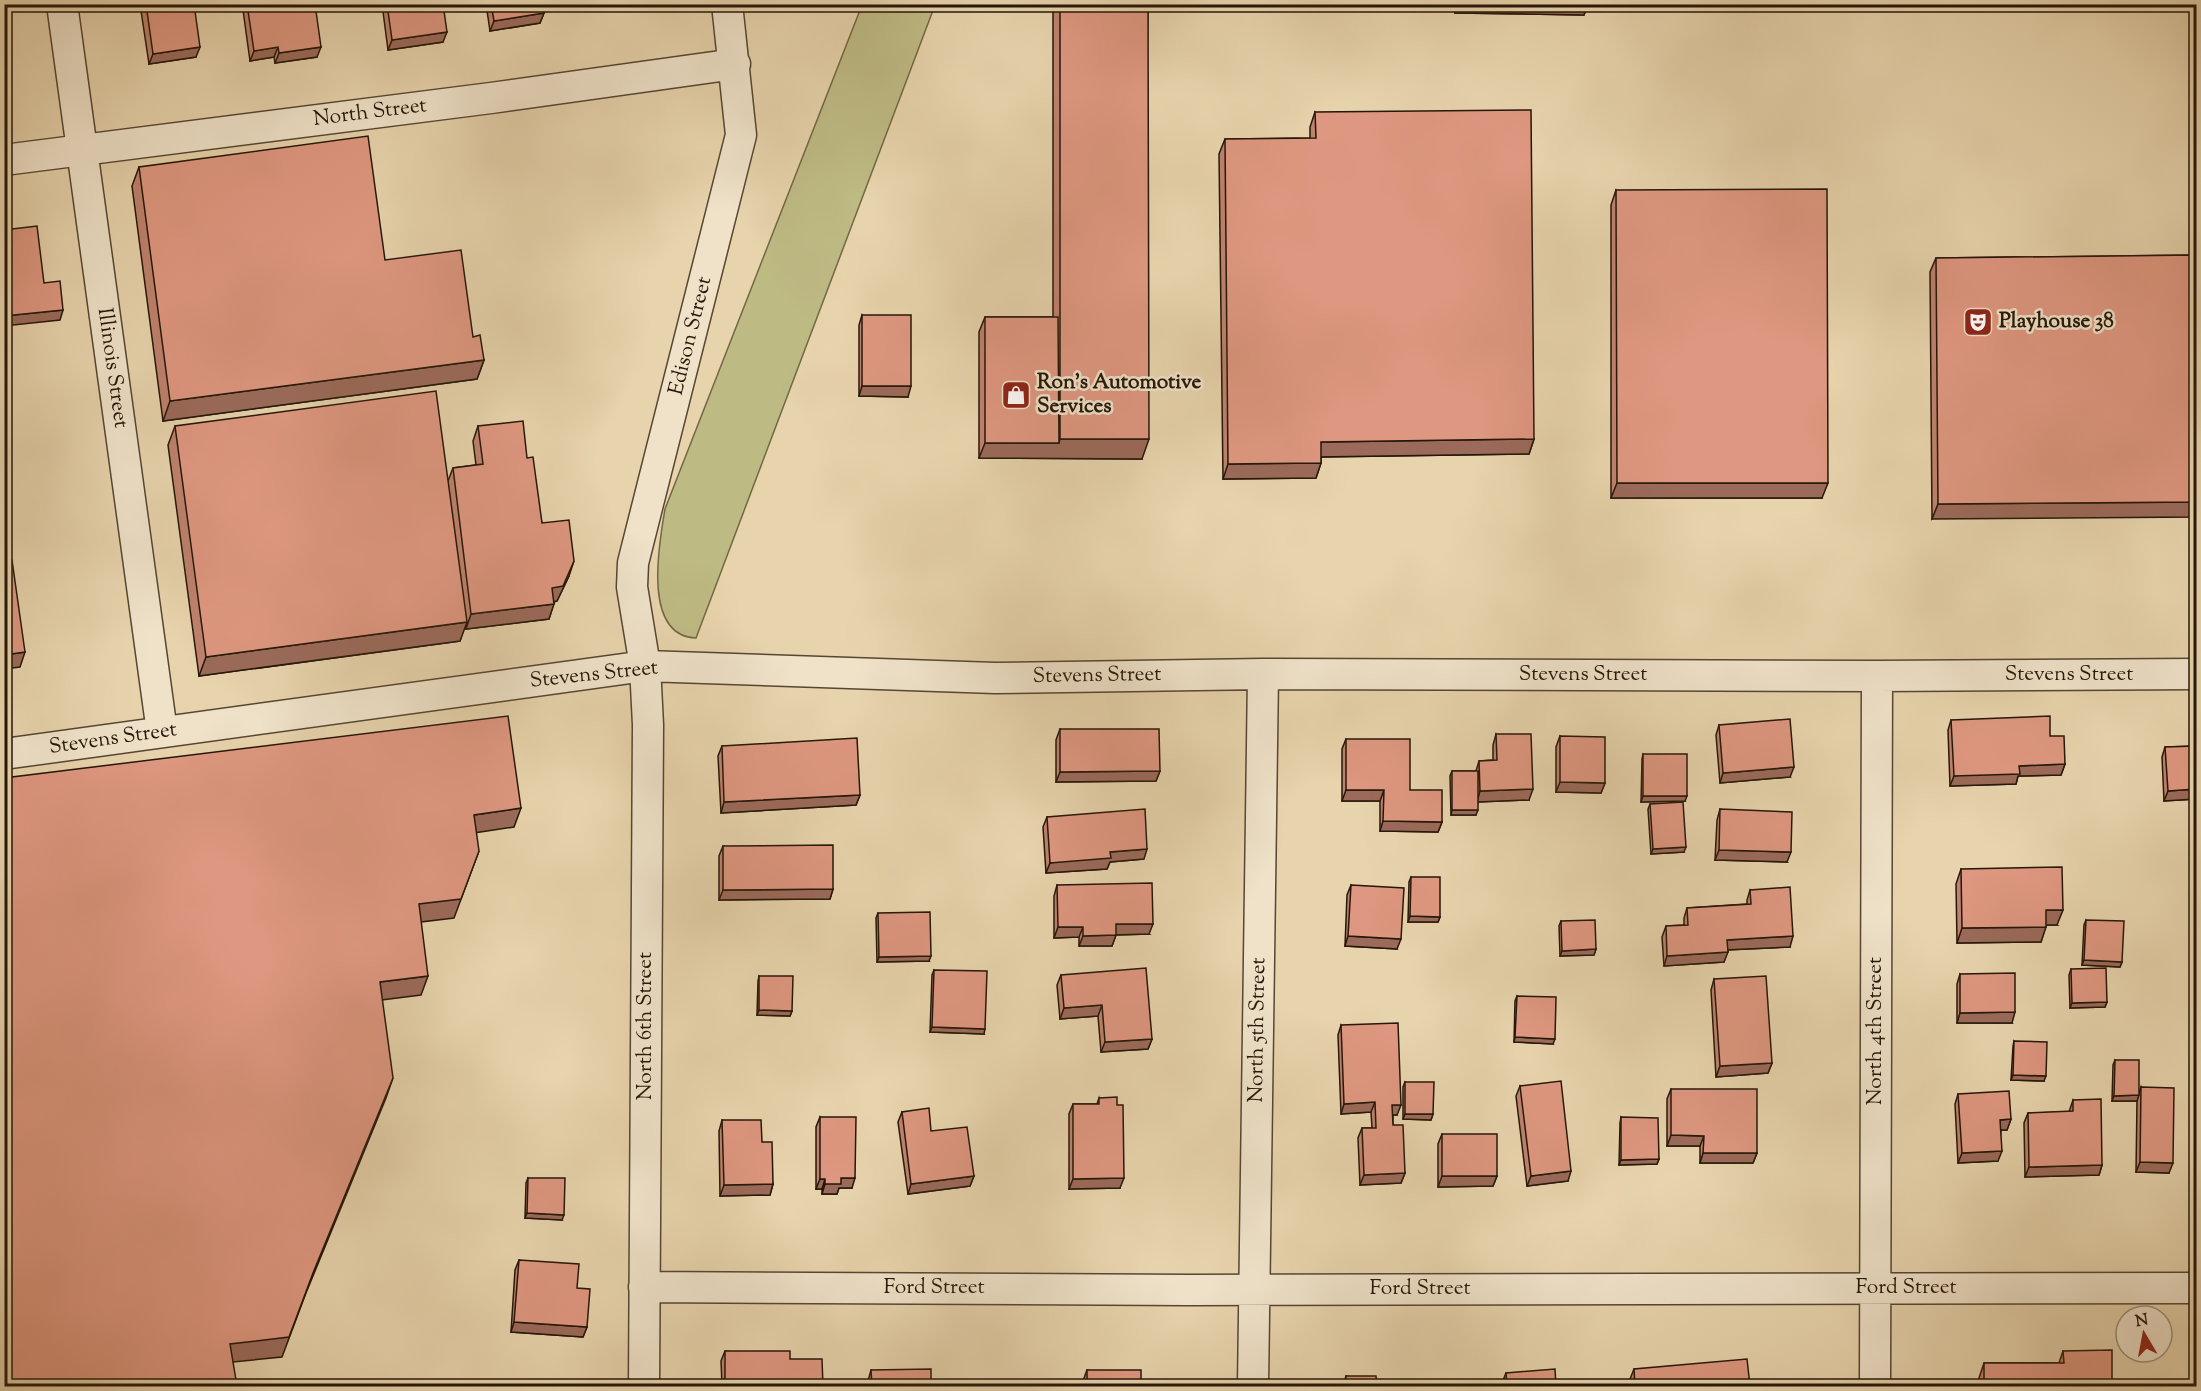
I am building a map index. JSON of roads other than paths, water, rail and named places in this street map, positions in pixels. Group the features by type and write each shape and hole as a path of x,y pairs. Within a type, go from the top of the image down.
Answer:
{"street":[{"name":"Illinois Street","path":"62,4 162,732"},
{"name":"Edison Street","path":"645,666 632,587 633,563 741,135 727,4"},
{"name":"North Street","path":"4,160 502,97 735,64"},
{"name":"Stevens Street","path":"4,754 645,666 995,678 1263,674 2196,674"},
{"name":"North 6th Street","path":"644,1386 648,737 645,666"},
{"name":"North 5th Street","path":"1253,1386 1263,674"},
{"name":"North 4th Street","path":"1875,1386 1877,675"},
{"name":"Ford Street","path":"644,1287 2196,1288"}],"place":[{"name":"Playhouse 38","path":"1978,322"},
{"name":"Ron's Automotive Services","path":"1016,395"}]}
